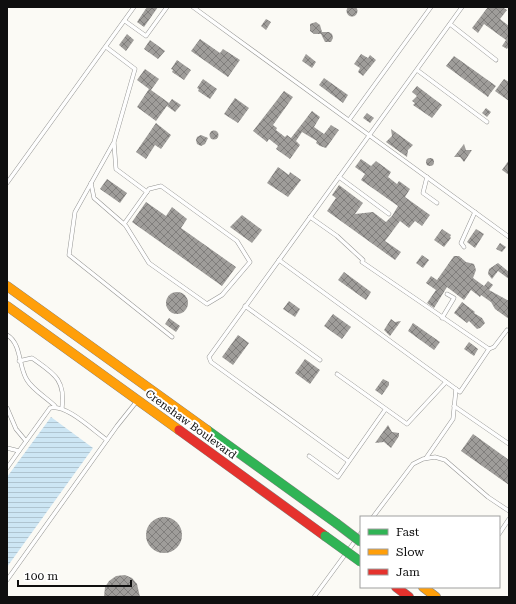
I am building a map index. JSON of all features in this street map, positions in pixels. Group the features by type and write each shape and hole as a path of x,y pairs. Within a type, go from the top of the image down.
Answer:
{"main road":[{"name":"Crenshaw Boulevard","path":"7,286 360,541"},
{"name":"Crenshaw Boulevard","path":"7,306 360,561"},
{"path":"397,588 409,597"},
{"path":"424,588 436,597"}],"lane":[{"path":"7,183 134,7"},
{"path":"125,21 146,36 167,7"},
{"path":"193,7 509,237"},
{"path":"349,120 431,7"},
{"path":"348,461 209,360 210,354 462,7"},
{"path":"450,24 496,60"},
{"path":"106,47 135,69 114,142 74,212 69,256 172,337"},
{"path":"417,70 487,122"},
{"path":"114,142 116,169 147,192"},
{"path":"339,177 389,214"},
{"path":"427,177 423,193 437,203"},
{"path":"91,183 94,198 124,224 149,263 206,304 222,295 250,262 238,240 161,186 149,189 124,224"},
{"path":"464,246 461,243 475,212"},
{"path":"310,217 337,236 363,260 362,262 488,349"},
{"path":"279,260 460,392 488,349 494,347 506,330"},
{"path":"442,318 454,298 447,294"},
{"path":"245,306 320,360"},
{"path":"7,335 16,342 19,361 27,380 55,406 62,408 107,440"},
{"path":"19,361 32,358 57,376 64,395 62,408"},
{"path":"337,374 406,424 446,382"},
{"path":"426,458 453,419 456,389"},
{"path":"7,580 107,440 138,400"},
{"path":"7,468 50,408 55,406"},
{"path":"454,406 509,444"},
{"path":"7,408 16,429 26,441"},
{"path":"309,456 338,477 385,410"},
{"path":"7,448 19,451"},
{"path":"373,516 413,464 426,458 435,457 445,460 488,497 509,511"},
{"path":"500,532 509,519"},
{"path":"314,597 360,534"}],"water":[{"path":"51,417 93,448 7,567 7,477"}],"building":[{"path":"350,6 354,6 356,7 356,15 350,16 347,13 347,9"},
{"path":"147,7 158,7 144,27 137,22"},
{"path":"488,7 502,7 507,10 500,19 509,26 509,46 507,49 502,46 506,40 484,24 478,33 472,28"},
{"path":"266,19 271,22 266,30 261,26"},
{"path":"316,22 320,25 322,32 329,32 332,34 333,38 331,42 325,42 321,34 314,34 310,31 310,24"},
{"path":"127,34 134,40 126,51 119,45"},
{"path":"200,39 220,53 223,49 240,60 228,77 191,51"},
{"path":"150,40 165,51 158,59 144,49"},
{"path":"306,54 316,62 312,68 302,61"},
{"path":"361,54 368,58 370,55 376,60 363,76 358,72 360,68 354,64"},
{"path":"454,56 496,86 488,97 446,66"},
{"path":"177,60 191,70 184,80 172,72 173,70 171,69"},
{"path":"145,69 159,79 151,90 169,103 156,121 137,107 149,89 137,80"},
{"path":"324,78 348,95 343,103 319,85"},
{"path":"203,79 217,89 210,99 198,91 199,89 197,88"},
{"path":"504,79 509,82 509,101 495,91"},
{"path":"417,86 442,105 432,118 413,105 415,103 412,101 417,96 412,92"},
{"path":"284,91 293,97 273,125 277,128 276,130 285,137 287,135 291,138 312,111 320,117 314,127 324,134 331,125 339,130 326,148 320,146 316,143 317,141 302,132 296,141 300,145 290,159 276,149 278,146 269,139 267,142 253,131"},
{"path":"235,98 249,108 238,123 224,114"},
{"path":"172,99 181,105 175,112 167,106"},
{"path":"486,108 491,112 487,117 482,113"},
{"path":"367,113 374,118 370,123 363,118"},
{"path":"156,123 171,135 161,149 155,145 146,159 136,152"},
{"path":"391,129 413,145 408,150 407,157 386,142 392,136"},
{"path":"212,131 216,131 218,135 216,139 212,139 210,137 210,133"},
{"path":"201,135 208,138 205,144 201,146 197,144 196,140 197,137"},
{"path":"464,144 466,150 472,150 464,162 460,157 454,157"},
{"path":"428,158 432,158 434,162 432,166 428,166 426,164 426,160"},
{"path":"361,159 371,166 376,161 391,172 388,177 397,184 399,181 410,189 405,197 430,215 422,226 415,221 409,228 400,221 385,241 401,252 395,260 327,211 336,198 332,195 339,185 363,203 355,214 373,212 386,222 392,216 398,206 361,180 365,174 355,167"},
{"path":"509,160 509,175 502,170"},
{"path":"278,167 289,175 290,172 301,180 288,197 267,183"},
{"path":"107,179 127,193 120,203 100,189"},
{"path":"146,202 166,216 172,207 187,219 181,228 236,267 222,286 132,222"},
{"path":"242,215 262,230 252,243 230,227"},
{"path":"442,229 451,235 451,238 444,247 434,240"},
{"path":"476,229 484,234 475,248 467,242"},
{"path":"500,243 506,247 502,252 496,249"},
{"path":"422,255 429,260 423,268 416,263"},
{"path":"454,256 459,256 466,262 474,264 476,270 473,278 484,286 488,281 493,285 489,290 509,301 509,319 495,309 491,302 481,295 480,297 471,290 464,300 447,287 434,308 427,303 436,290 426,283 431,276 437,280"},
{"path":"498,263 509,272 509,279 498,271 492,279 488,274 489,269"},
{"path":"344,272 371,292 366,300 338,280"},
{"path":"177,292 181,293 187,299 187,307 181,313 177,314 173,313 167,307 166,303 167,299 173,293"},
{"path":"289,301 300,309 295,317 283,309"},
{"path":"462,302 482,318 485,323 480,328 477,329 469,321 467,323 454,313"},
{"path":"333,314 351,327 342,339 324,326"},
{"path":"169,318 180,326 176,332 165,324"},
{"path":"391,319 395,322 401,321 390,336 384,330"},
{"path":"413,323 440,342 434,350 408,331"},
{"path":"238,335 249,343 233,365 222,357"},
{"path":"469,342 478,349 474,356 464,349"},
{"path":"305,359 320,370 310,384 295,373"},
{"path":"383,379 389,382 389,385 382,395 375,390"},
{"path":"388,425 392,432 399,433 399,436 391,448 384,442 375,443"},
{"path":"473,434 509,460 509,485 461,451"},
{"path":"167,517 177,522 181,528 181,542 177,548 171,552 161,553 151,548 147,542 146,532 151,522 157,518"},
{"path":"125,575 132,578 137,584 140,597 104,597 105,587 109,581 116,576"}],"traffic: fast":[{"path":"207,430 336,523"},
{"path":"336,523 360,541"},
{"path":"325,536 360,561"}],"traffic: slow":[{"path":"7,286 207,430"},
{"path":"7,306 179,430"},
{"path":"424,588 436,597"}],"traffic: jam":[{"path":"179,430 325,536"},
{"path":"397,588 409,597"}]}
